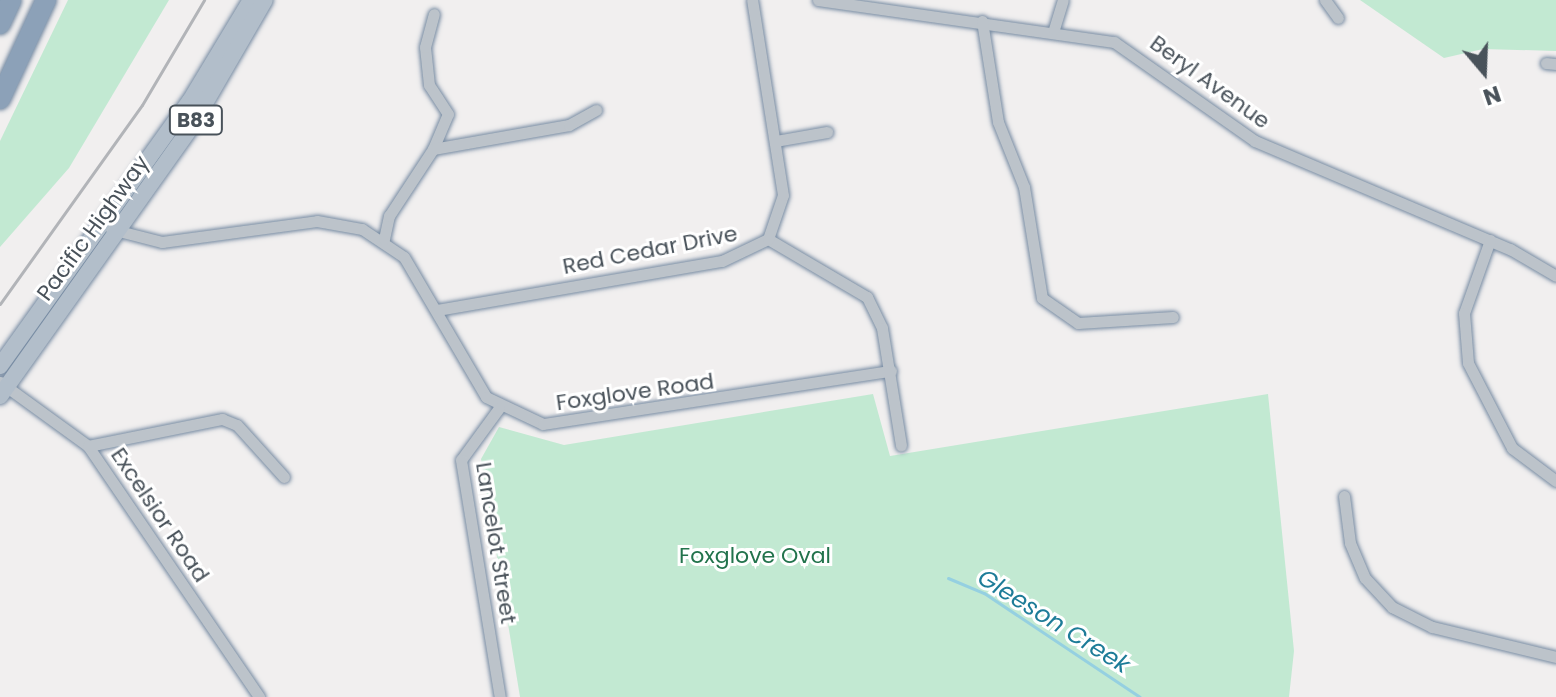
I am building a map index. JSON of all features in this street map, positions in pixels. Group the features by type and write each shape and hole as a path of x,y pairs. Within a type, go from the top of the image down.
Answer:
{"highway":[{"path":"0,24 11,0"},
{"path":"0,99 46,0"}],"main road":[{"name":"Pacific Highway","path":"2,388 110,228 251,0"},
{"name":"Pacific Highway","path":"0,366 193,124 265,0"}],"street":[{"name":"Red Cedar Drive","path":"437,310 722,261 768,239 783,195 752,0"},
{"name":"Beryl Avenue","path":"818,0 1054,29 1129,48 1255,141 1490,240 1556,276"},
{"path":"1054,29 1063,0"},
{"path":"1325,0 1338,18"},
{"path":"110,228 176,241 326,221 384,239 389,216 433,149 448,114 429,85 425,47 434,14"},
{"path":"982,21 998,122 1024,187 1042,298 1078,323 1173,317"},
{"path":"433,149 569,125 596,110"},
{"path":"776,141 827,132"},
{"name":"Foxglove Road","path":"384,239 437,310 463,367 499,408 543,424 580,424 891,371"},
{"path":"768,239 867,297 891,371 901,445"},
{"path":"1490,240 1464,313 1468,363 1512,448 1556,481"},
{"name":"Excelsior Road","path":"2,388 88,446 259,697"},
{"name":"Lancelot Street","path":"499,408 461,460 500,697"},
{"path":"88,446 222,419 237,425 284,477"},
{"path":"1344,496 1350,543 1365,578 1392,607 1432,627 1556,657"}],"green space":[{"path":"68,0 169,0 69,168 0,247 0,141"},
{"path":"1360,0 1556,0 1556,51 1483,49 1444,58"},
{"name":"Foxglove Oval","path":"873,394 890,456 1268,394 1294,651 1289,697 520,697 481,459 499,427 564,445"}],"waterway":[{"name":"Gleeson Creek","path":"948,578 984,593 1140,697"}],"railway":[{"path":"0,304 142,105 204,0"}]}
